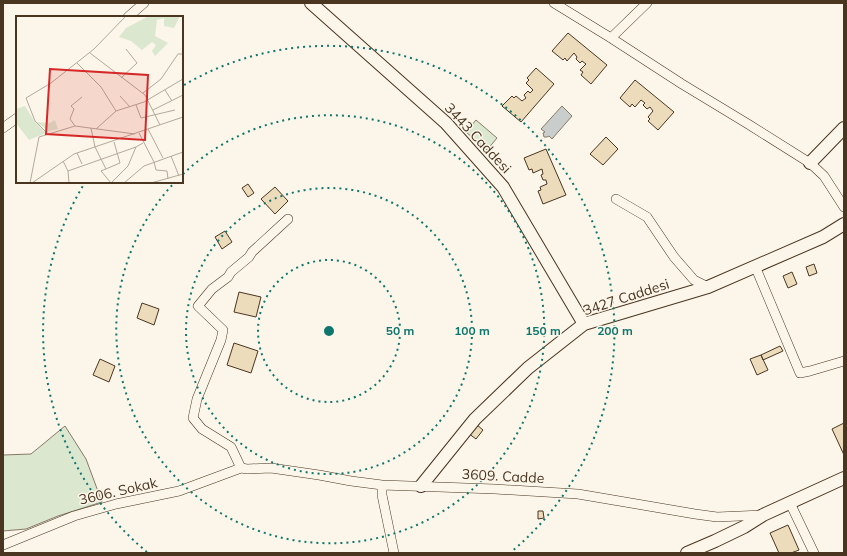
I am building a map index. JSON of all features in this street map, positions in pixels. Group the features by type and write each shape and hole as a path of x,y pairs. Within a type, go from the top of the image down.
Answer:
{"street":[{"path":"129,16 144,3"},
{"name":"3443 Caddesi","path":"311,3 446,123 503,187 584,324"},
{"path":"554,3 810,163 824,176 844,207"},
{"path":"611,38 647,3"},
{"path":"3,128 16,119"},
{"path":"810,163 844,128"},
{"path":"616,199 647,217 679,263 694,280 708,287"},
{"path":"241,468 231,448 202,429 193,418 197,399 221,340 223,330 198,306 212,289 228,277 231,272 249,257 252,252 288,218"},
{"name":"3427 Caddesi","path":"421,486 475,419 528,368 584,324 708,287 823,237 844,224"},
{"path":"755,266 800,373 844,361"},
{"name":"3609. Cadde","path":"241,468 271,468 382,485 578,494 717,517 763,515"},
{"name":"3606. Sokak","path":"3,545 74,516 116,504 179,491 241,468"},
{"path":"687,553 744,527 763,515 844,478"},
{"path":"382,485 382,495 394,553"},
{"path":"790,503 814,553"}],"green space":[{"path":"476,120 497,138 487,150 466,132"},
{"path":"65,426 86,459 102,502 58,516 26,529 3,531 3,455 31,454"}],"shaded area":[{"path":"562,106 572,116 552,139 549,136 544,137 543,133 545,132 541,129"}],"building":[{"path":"568,33 607,65 591,84 581,75 583,72 580,70 586,64 582,61 580,63 576,59 577,57 574,53 567,61 565,58 563,60 552,51"},
{"path":"536,68 554,84 521,122 502,106 512,96 514,98 516,96 522,101 526,98 524,95 528,91 530,93 533,90 526,83 529,80 527,78"},
{"path":"635,80 674,112 658,130 648,121 650,119 648,117 653,111 650,107 647,109 643,105 645,103 641,100 635,107 632,104 630,107 620,98"},
{"path":"606,137 618,149 603,165 590,154"},
{"path":"546,149 566,195 543,204 538,191 541,190 540,187 547,184 546,180 543,180 541,175 543,174 542,169 533,173 532,169 529,170 524,158"},
{"path":"248,184 254,193 248,197 242,188"},
{"path":"275,187 288,201 275,214 261,199"},
{"path":"225,231 232,242 222,249 215,237"},
{"path":"814,264 817,273 809,276 806,267"},
{"path":"792,272 797,284 788,288 783,276"},
{"path":"239,292 261,297 256,317 234,312"},
{"path":"142,303 159,309 154,325 137,318"},
{"path":"234,343 258,351 251,373 227,365"},
{"path":"780,346 783,351 763,360 761,355"},
{"path":"761,355 768,370 757,375 750,359"},
{"path":"100,359 115,366 109,382 93,375"},
{"path":"844,423 844,455 832,429"},
{"path":"476,424 483,430 476,439 468,433"},
{"path":"538,511 543,511 544,518 538,519"},
{"path":"788,525 799,550 791,553 779,553 770,533"}]}
